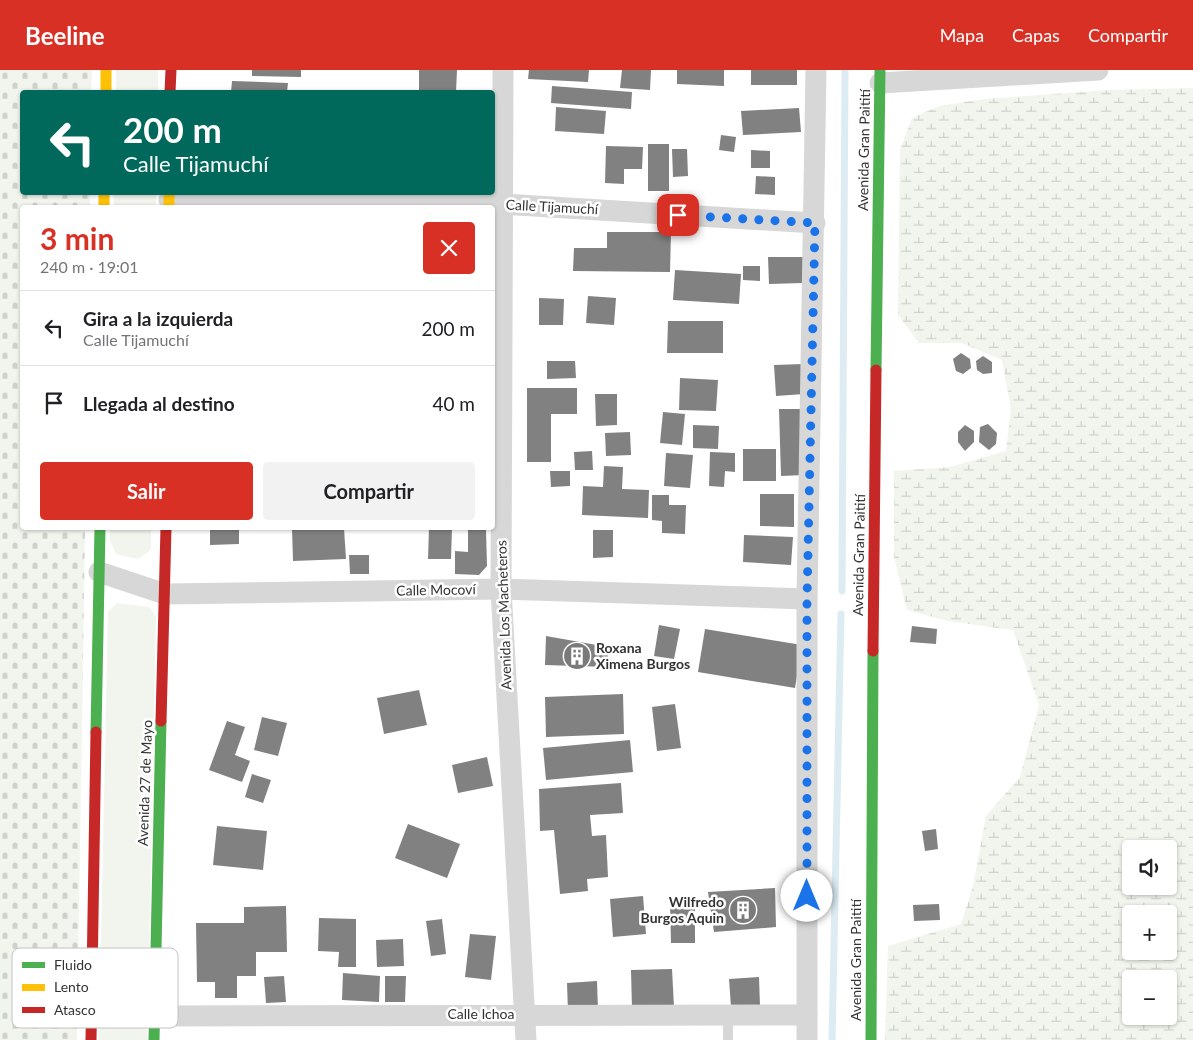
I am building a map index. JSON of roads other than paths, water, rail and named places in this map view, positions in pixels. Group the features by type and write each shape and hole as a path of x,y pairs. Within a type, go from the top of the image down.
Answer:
{"street":[{"path":"106,70 106,90"},
{"path":"170,90 171,70"},
{"name":"Avenida Los Macheteros","path":"503,70 501,589 526,1040"},
{"path":"807,1040 807,600 815,223 816,70"},
{"path":"880,76 1098,70"},
{"name":"Avenida Gran Paitití","path":"871,1040 873,616 880,76"},
{"name":"Calle Tijamuchí","path":"169,200 502,204 815,223"},
{"path":"93,948 100,530"},
{"name":"Avenida 27 de Mayo","path":"156,948 166,594 166,530"},
{"name":"Calle Mocoví","path":"99,572 166,594 501,589 807,600"},
{"name":"Calle Ichoa","path":"178,1016 807,1015"}],"lane":[{"path":"728,1016 728,1040"}],"waterway":[{"path":"842,591 845,70"},
{"path":"832,1040 841,614"}],"place":[{"name":"Roxana Ximena Burgos","path":"577,656"},
{"name":"Wilfredo Burgos Aquin","path":"743,910"}]}
